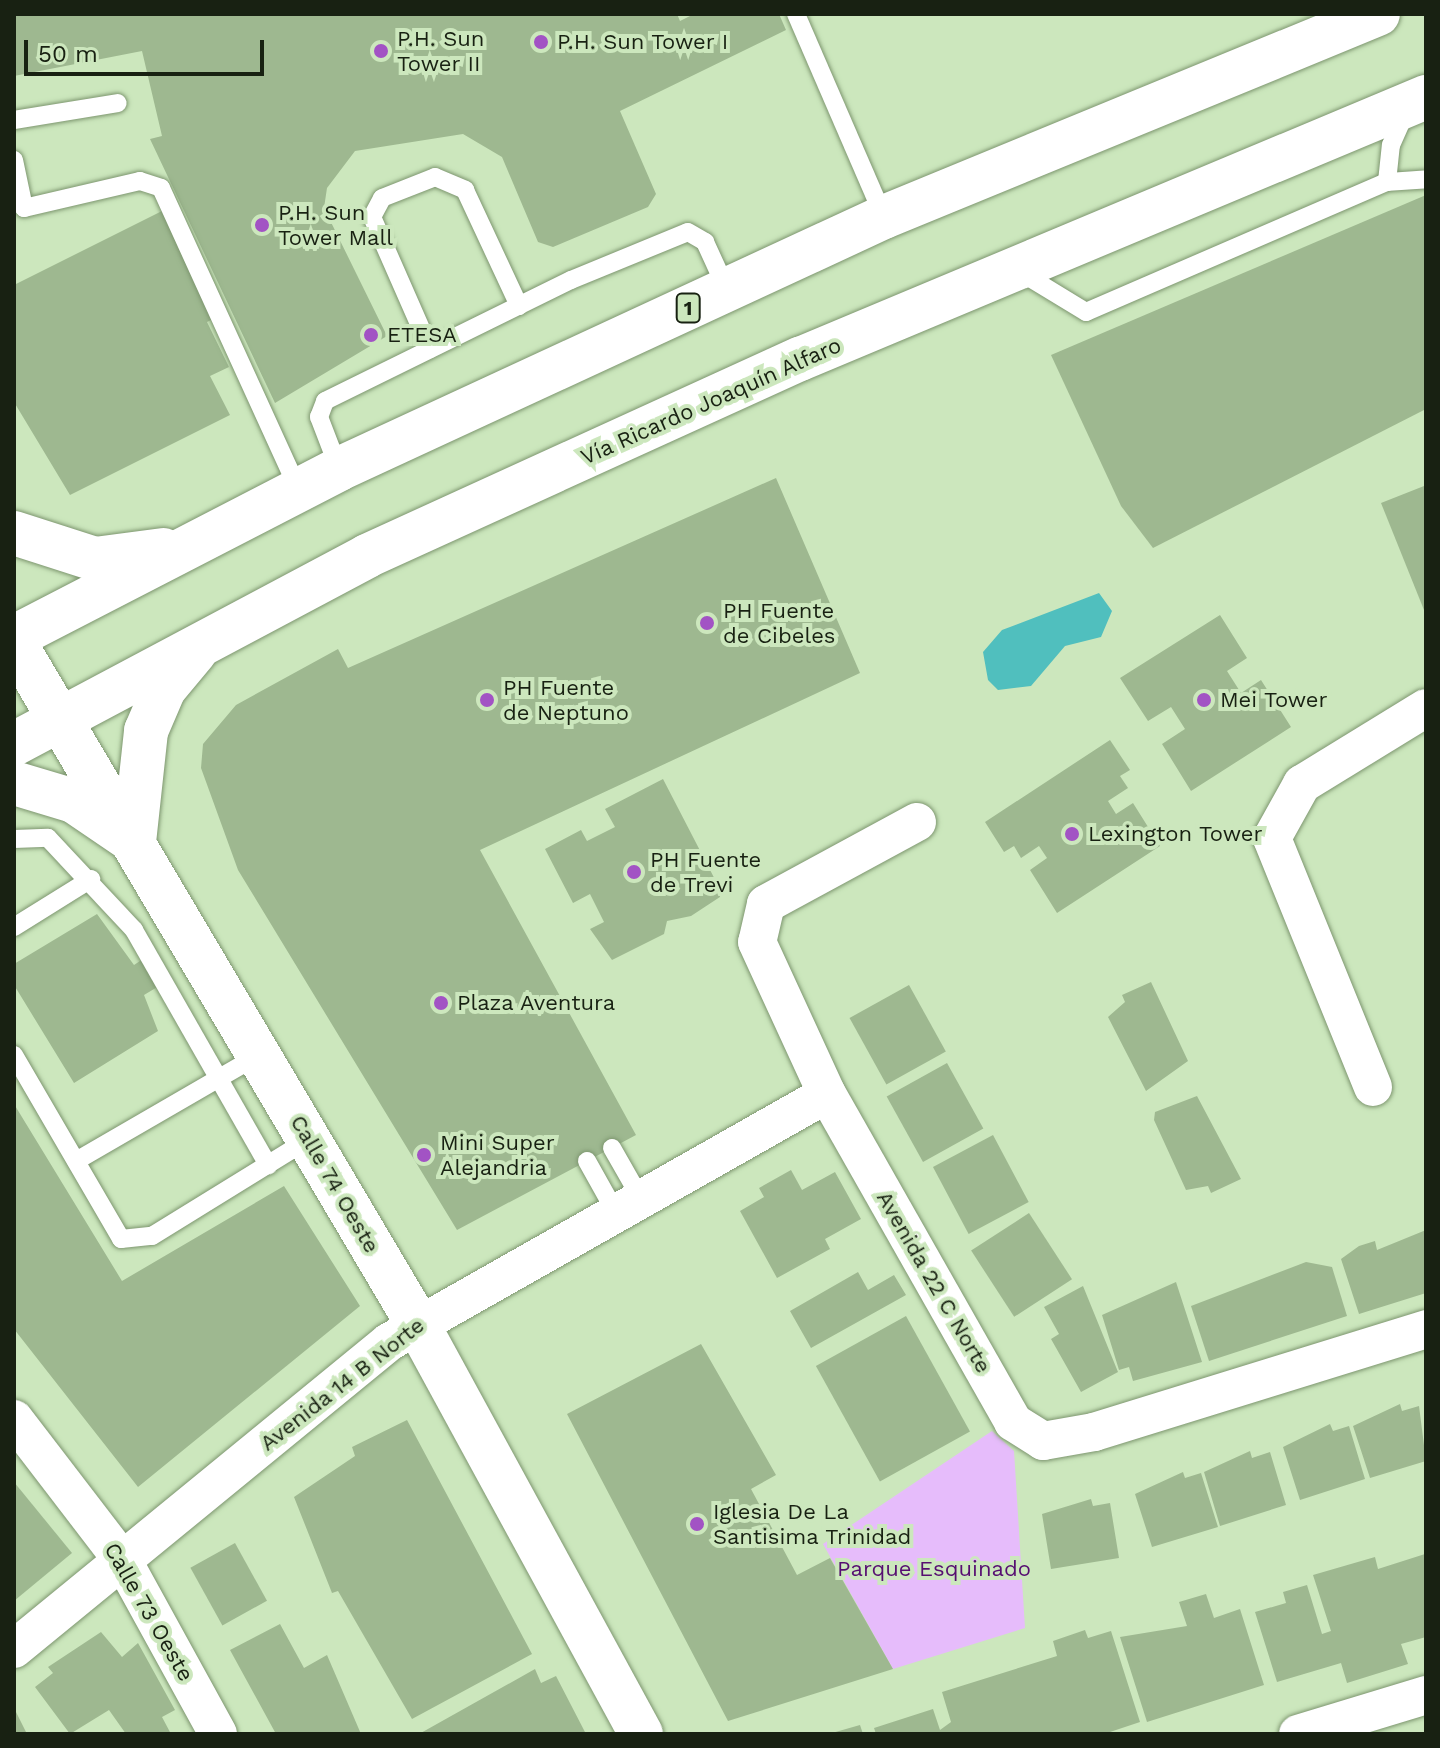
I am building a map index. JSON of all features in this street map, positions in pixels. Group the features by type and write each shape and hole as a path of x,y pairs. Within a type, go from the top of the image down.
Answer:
{"main road":[{"name":"1","path":"14,640 339,469 884,217 1378,14"},
{"name":"Vía Ricardo Joaquín Alfaro","path":"14,744 208,636 382,549 1015,269 1418,100"},
{"path":"14,533 95,559 186,548"},
{"path":"14,783 74,801 134,842 146,731 164,689 208,636"},
{"name":"Calle 74 Oeste","path":"14,640 417,1323 641,1734"}],"street":[{"path":"1373,1087 1272,838 1302,784 1425,710"},
{"name":"Avenida 22 C Norte","path":"917,822 766,904 757,942 827,1094 1013,1422 1043,1441 1426,1329"},
{"name":"Avenida 14 B Norte","path":"14,1649 417,1323 827,1094"},
{"name":"Calle 73 Oeste","path":"14,1419 123,1561 218,1734"},
{"path":"1298,1734 1426,1695"}],"lane":[{"path":"796,14 884,217"},
{"path":"1387,182 1391,145 1418,100"},
{"path":"14,120 118,103"},
{"path":"14,160 24,208 140,181 161,188 298,489"},
{"path":"430,349 372,217 382,198 435,177 465,190 519,306"},
{"path":"1015,269 1086,312 1387,182 1426,179"},
{"path":"339,469 319,417 322,403 519,306 688,232 705,242 727,290"},
{"path":"14,839 48,838 91,879 134,930 268,1165"},
{"path":"14,927 91,879"},
{"path":"14,1055 121,1239 152,1236 309,1139"},
{"path":"76,1161 259,1055"},
{"path":"612,1148 628,1204"},
{"path":"587,1161 628,1204"}],"green space":[{"name":"Parque Esquinado","path":"992,1431 1014,1451 1025,1628 893,1669 823,1544"}],"water":[{"path":"1099,593 1112,611 1101,637 1065,646 1031,686 998,690 988,680 983,652 1002,630"}],"building":[{"name":"P.H. Sun Tower Mall","path":"14,14 677,14 680,21 694,14 779,14 786,30 620,111 656,194 648,207 553,247 538,242 502,157 463,134 355,151 327,188 324,208 387,336 275,403 150,139 162,136 142,51 14,76"},
{"path":"1426,195 1426,409 1153,548 1121,506 1051,355"},
{"path":"164,210 217,317 207,322 229,367 210,376 230,415 70,495 14,402 14,285"},
{"path":"776,478 860,673 480,850 636,1135 457,1230 238,870 201,768 203,744 236,705 338,649 348,668"},
{"path":"1424,486 1426,490 1426,615 1381,503"},
{"name":"Mei Tower","path":"1220,615 1247,658 1227,671 1241,693 1261,680 1291,727 1191,791 1162,744 1185,729 1171,707 1148,721 1120,678"},
{"name":"Lexington Tower","path":"1110,740 1130,770 1120,776 1128,788 1108,801 1116,814 1133,803 1160,846 1057,913 1030,870 1047,858 1039,846 1021,858 1014,846 1004,852 985,822"},
{"name":"PH Fuente de Trevi","path":"663,779 723,895 691,916 667,921 664,934 612,960 590,929 604,922 590,894 573,903 545,849 581,830 587,841 615,827 605,809"},
{"path":"97,914 134,965 143,959 159,986 144,995 158,1031 74,1083 14,985 14,964"},
{"path":"1151,982 1188,1061 1146,1091 1108,1017 1125,1002 1122,995"},
{"path":"909,985 946,1051 886,1084 850,1018"},
{"path":"947,1063 983,1129 923,1162 887,1096"},
{"path":"1197,1096 1241,1179 1211,1193 1208,1186 1186,1190 1154,1120 1155,1112"},
{"path":"14,1104 122,1281 284,1186 360,1306 138,1487 14,1329"},
{"path":"993,1135 1029,1202 969,1234 933,1167"},
{"path":"791,1170 802,1190 835,1172 861,1219 825,1239 830,1249 777,1278 740,1211 764,1197 759,1188"},
{"path":"1029,1213 1072,1279 1014,1317 971,1251"},
{"path":"1426,1230 1426,1293 1359,1314 1341,1259 1359,1246 1375,1241 1377,1250"},
{"path":"1306,1262 1332,1267 1347,1316 1209,1361 1191,1306"},
{"path":"858,1272 868,1290 894,1275 906,1295 811,1348 790,1311"},
{"path":"1176,1282 1202,1362 1133,1381 1129,1367 1119,1370 1102,1315"},
{"path":"1083,1286 1118,1372 1081,1392 1051,1339 1059,1334 1044,1307"},
{"path":"906,1316 970,1431 880,1481 816,1366"},
{"name":"Iglesia De La Santisima Trinidad","path":"701,1344 776,1475 751,1489 797,1575 830,1558 893,1669 728,1721 567,1414"},
{"path":"1400,1404 1402,1411 1419,1406 1426,1461 1370,1478 1353,1426"},
{"path":"407,1420 532,1654 412,1719 338,1591 332,1593 294,1497 355,1456 352,1447"},
{"path":"1330,1424 1333,1431 1349,1426 1365,1479 1300,1500 1283,1447"},
{"path":"1250,1451 1252,1458 1270,1452 1286,1505 1220,1526 1204,1472"},
{"path":"1183,1472 1185,1478 1201,1473 1218,1527 1152,1547 1135,1494"},
{"path":"14,1482 72,1553 14,1601"},
{"path":"1091,1499 1093,1506 1110,1503 1119,1558 1051,1569 1042,1514"},
{"path":"1426,1539 1426,1637 1401,1644 1408,1664 1347,1683 1341,1663 1277,1682 1255,1612 1286,1603 1283,1592 1307,1585 1322,1634 1331,1631 1313,1575 1375,1557 1378,1569 1425,1554"},
{"path":"235,1543 267,1601 222,1625 190,1568"},
{"path":"1206,1594 1214,1618 1240,1609 1264,1685 1147,1722 1120,1637 1187,1626 1179,1602"},
{"path":"280,1624 304,1668 327,1655 361,1734 276,1734 230,1650"},
{"path":"1085,1630 1088,1638 1111,1631 1140,1722 1104,1734 876,1734 874,1728 933,1709 940,1730 951,1722 942,1692 1057,1656 1053,1641"},
{"path":"101,1632 122,1657 138,1643 175,1710 162,1717 171,1734 126,1734 109,1710 70,1734 35,1687 53,1673 48,1667"},
{"path":"535,1669 541,1683 556,1676 586,1734 419,1734"},
{"path":"14,1708 27,1734 14,1734"},
{"path":"860,1725 863,1734 832,1734 832,1733"}],"place":[{"name":"P.H. Sun Tower I","path":"541,42"},
{"name":"P.H. Sun Tower II","path":"381,51"},
{"name":"P.H. Sun Tower Mall","path":"262,225"},
{"name":"ETESA","path":"371,335"},
{"name":"PH Fuente de Cibeles","path":"707,623"},
{"name":"PH Fuente de Neptuno","path":"487,700"},
{"name":"Mei Tower","path":"1204,700"},
{"name":"Lexington Tower","path":"1072,834"},
{"name":"PH Fuente de Trevi","path":"634,872"},
{"name":"Plaza Aventura","path":"441,1003"},
{"name":"Mini Super Alejandria","path":"424,1155"},
{"name":"Iglesia De La Santisima Trinidad","path":"697,1524"}]}
